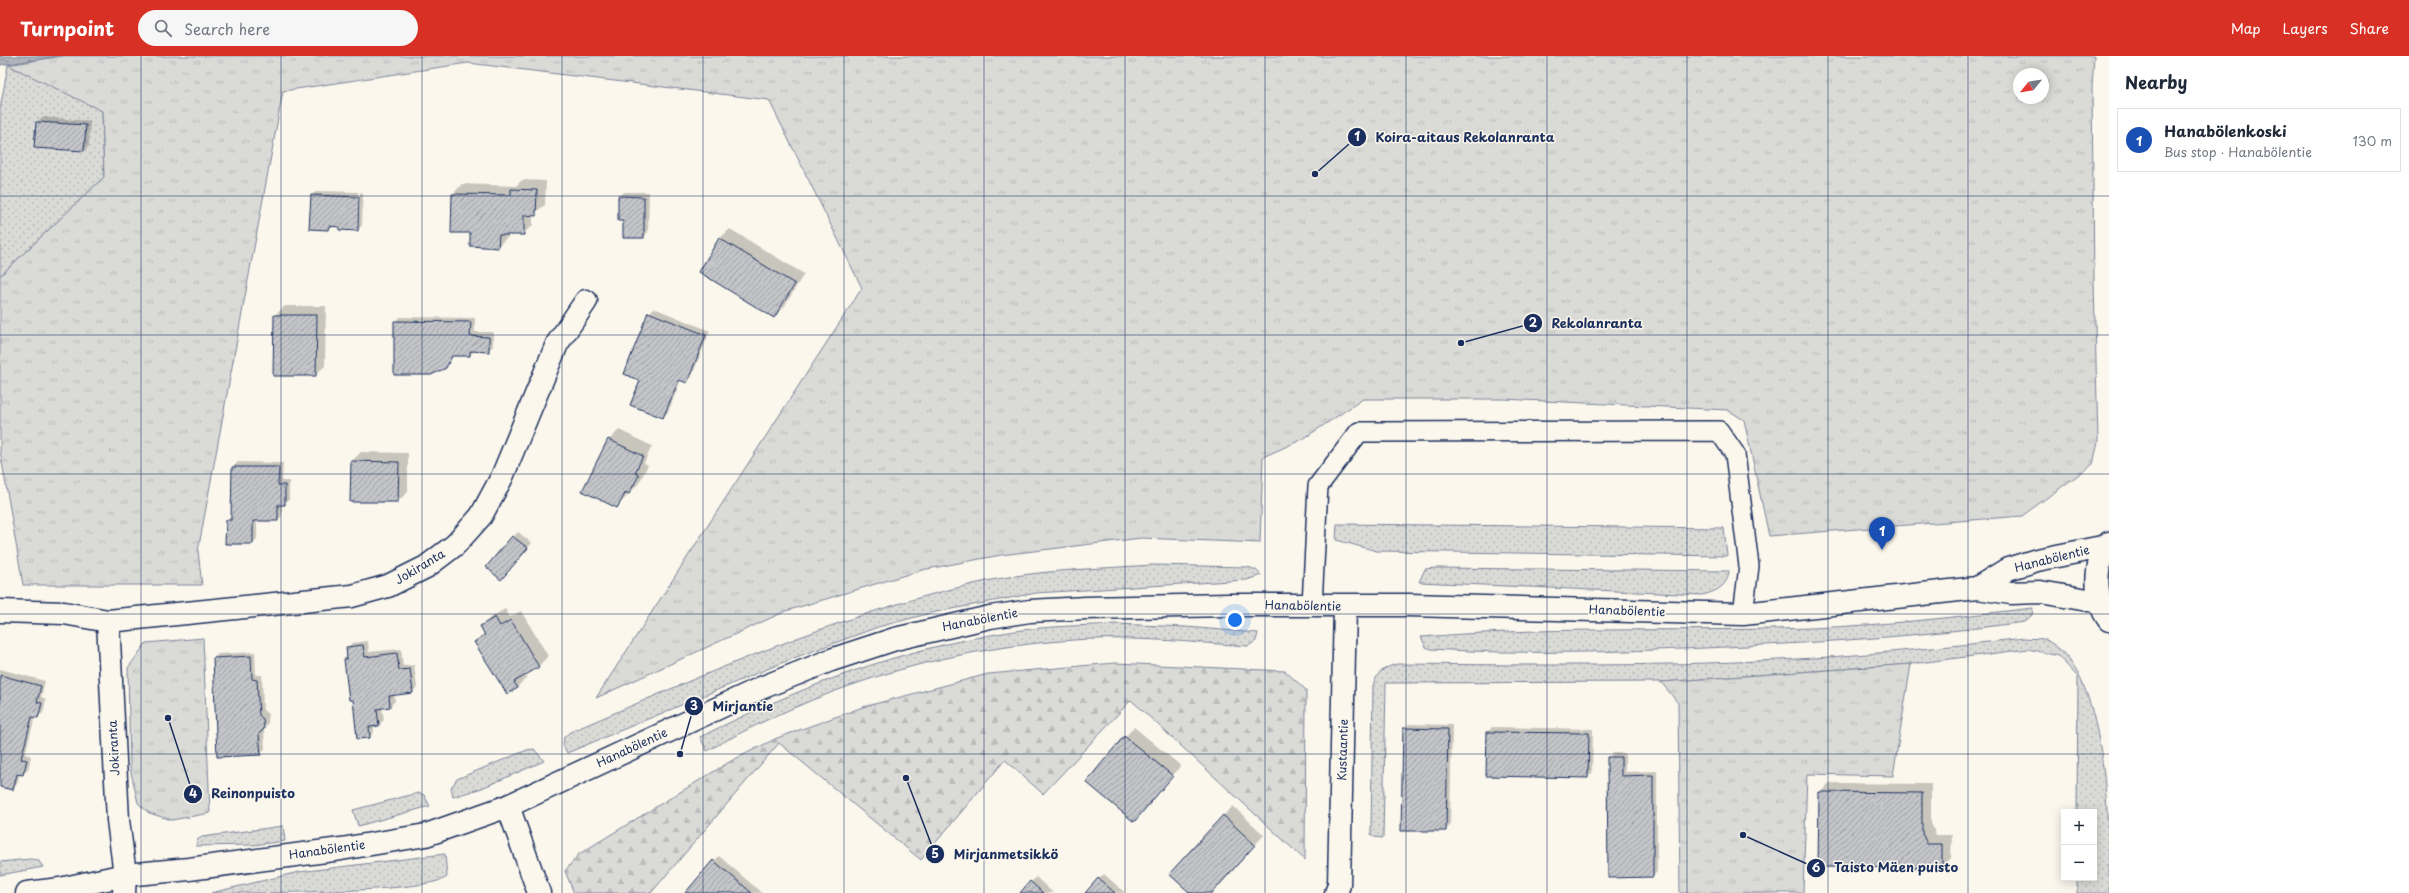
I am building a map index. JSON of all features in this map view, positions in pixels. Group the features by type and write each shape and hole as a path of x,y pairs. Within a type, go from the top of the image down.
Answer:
{"street":[{"name":"Jokiranta","path":"0,611 64,613 108,621 352,596 388,586 426,567 455,545 481,516 502,477 557,344 586,301"},
{"name":"Hanabölentie","path":"1977,588 2008,569 2037,560 2108,545"},
{"path":"2104,611 2097,576 2100,561 2108,545"},
{"name":"Hanabölentie","path":"27,893 124,884 189,869 334,850 426,835 508,806 762,688 831,660 888,641 948,626 1038,611 1159,606 1409,605 1743,614 1977,588 2011,593 2040,592 2104,611"},
{"name":"Kustaantie","path":"1336,893 1339,885 1345,606"},
{"name":"Jokiranta","path":"108,621 118,820 124,884"},
{"path":"508,806 539,893"}],"lane":[{"path":"1312,605 1318,486 1359,432 1719,431 1735,454 1749,566 1743,614"}],"green space":[{"path":"62,56 2094,56 2092,88 2094,282 2098,442 2093,464 2022,516 1769,536 1744,420 1728,410 1503,399 1363,399 1303,439 1263,457 1260,543 1141,538 1001,555 922,570 786,611 596,698 862,288 769,100 468,63 283,91 198,551 202,585 23,585 0,450 0,276 104,177 102,111 8,65"},
{"path":"8,65 102,110 104,177 0,276 0,109"},
{"path":"1337,524 1724,528 1727,556 1377,551 1336,540"},
{"path":"1153,565 1248,567 1256,570 1261,575 1247,580 1036,593 931,613 878,627 791,659 567,753 563,745 564,737 570,732 719,669 819,630 921,597 995,579 1062,571"},
{"path":"1425,569 1729,571 1726,581 1720,588 1702,595 1419,582"},
{"path":"2033,608 2032,615 2024,622 1944,632 1865,639 1705,648 1568,652 1465,651 1431,649 1426,647 1421,637 1510,632 1840,627 1936,619"},
{"path":"1115,624 1186,627 1258,633 1256,641 1248,646 1154,640 1083,639 1013,646 967,654 878,676 834,692 791,709 707,751 700,737 812,686 850,672 928,649 968,639 1022,630 1049,627"},
{"path":"203,638 210,813 172,820 149,813 138,803 130,768 128,668 146,643"},
{"path":"2025,638 2043,639 2065,654 2081,680 2093,713 2101,751 2106,791 2109,893 2077,893 2077,881 2097,881 2097,809 2077,809 2078,677 2058,656 2028,649 1911,664 1661,682 1386,683 1383,838 1374,837 1371,834 1373,686 1376,677 1381,671 1397,664 1684,664 1810,658 1933,648"},
{"path":"1115,663 1285,671 1306,690 1305,860 1131,700 1043,794 1005,760 921,860 779,743 651,893 574,893 565,871 579,854 731,761 777,738 863,707 988,674"},
{"path":"1911,664 1893,776 1807,774 1803,893 1680,893 1678,703 1661,682"},
{"path":"534,749 544,761 482,788 453,797 451,788 457,779 527,750"},
{"path":"418,793 424,795 430,806 358,826 353,810"},
{"path":"283,826 285,841 253,845 196,846 197,840 202,837"},
{"path":"445,854 447,877 433,882 407,886 336,891 211,893 299,872"},
{"path":"30,859 38,860 43,867 0,875 0,862"}],"water":[{"path":"0,56 62,56 0,65"}],"building":[{"path":"36,122 86,125 84,151 34,148"},
{"path":"511,189 537,190 536,216 524,215 524,235 499,235 498,248 470,246 470,233 451,233 452,194 511,195"},
{"path":"311,195 359,197 358,231 339,230 339,227 329,226 328,230 309,229"},
{"path":"618,196 644,197 644,238 623,238 623,221 618,221"},
{"path":"719,238 795,284 774,318 699,272"},
{"path":"648,312 706,335 687,383 679,380 663,418 630,405 640,381 624,374"},
{"path":"274,315 317,315 316,376 273,376"},
{"path":"394,321 471,322 470,336 489,337 489,352 470,351 470,356 452,356 446,368 431,375 394,375"},
{"path":"608,439 643,456 635,473 639,475 629,494 626,492 617,508 582,491"},
{"path":"351,461 399,462 398,502 350,502"},
{"path":"232,467 279,467 278,485 285,485 285,505 278,505 278,521 253,521 253,544 225,544 226,520 231,520"},
{"path":"512,536 528,548 501,580 486,567"},
{"path":"495,617 500,626 511,620 539,667 514,682 518,688 507,694 474,642 485,635 480,626"},
{"path":"363,645 365,657 397,653 399,670 410,669 413,693 389,696 390,707 377,709 379,726 369,727 370,738 357,739 353,700 349,700 344,659 347,659 346,647"},
{"path":"251,656 252,679 257,680 259,715 263,719 264,729 259,734 261,755 217,757 213,658"},
{"path":"0,675 41,686 37,702 42,703 38,718 32,717 21,759 27,760 23,775 17,774 13,790 0,787"},
{"path":"1403,728 1448,729 1446,831 1401,831"},
{"path":"1487,732 1589,733 1588,778 1486,776"},
{"path":"1124,736 1173,776 1134,822 1086,782"},
{"path":"1607,757 1621,757 1621,776 1653,775 1653,877 1608,878"},
{"path":"1819,792 1922,793 1922,833 1927,844 1942,844 1942,868 1818,867"},
{"path":"1223,815 1255,845 1212,893 1190,893 1169,874"},
{"path":"713,860 752,893 685,893"},
{"path":"1098,878 1115,893 1085,893"},
{"path":"1030,881 1043,893 1020,893"}],"place":[{"name":"Koira-aitaus Rekolanranta","path":"1315,174"},
{"name":"Rekolanranta","path":"1461,343"},
{"name":"Hanabölenkoski","path":"1882,550"},
{"name":"Reinonpuisto","path":"168,718"},
{"name":"Mirjantie","path":"680,754"},
{"name":"Mirjanmetsikkö","path":"906,778"},
{"name":"Taisto Mäen puisto","path":"1743,835"}]}
